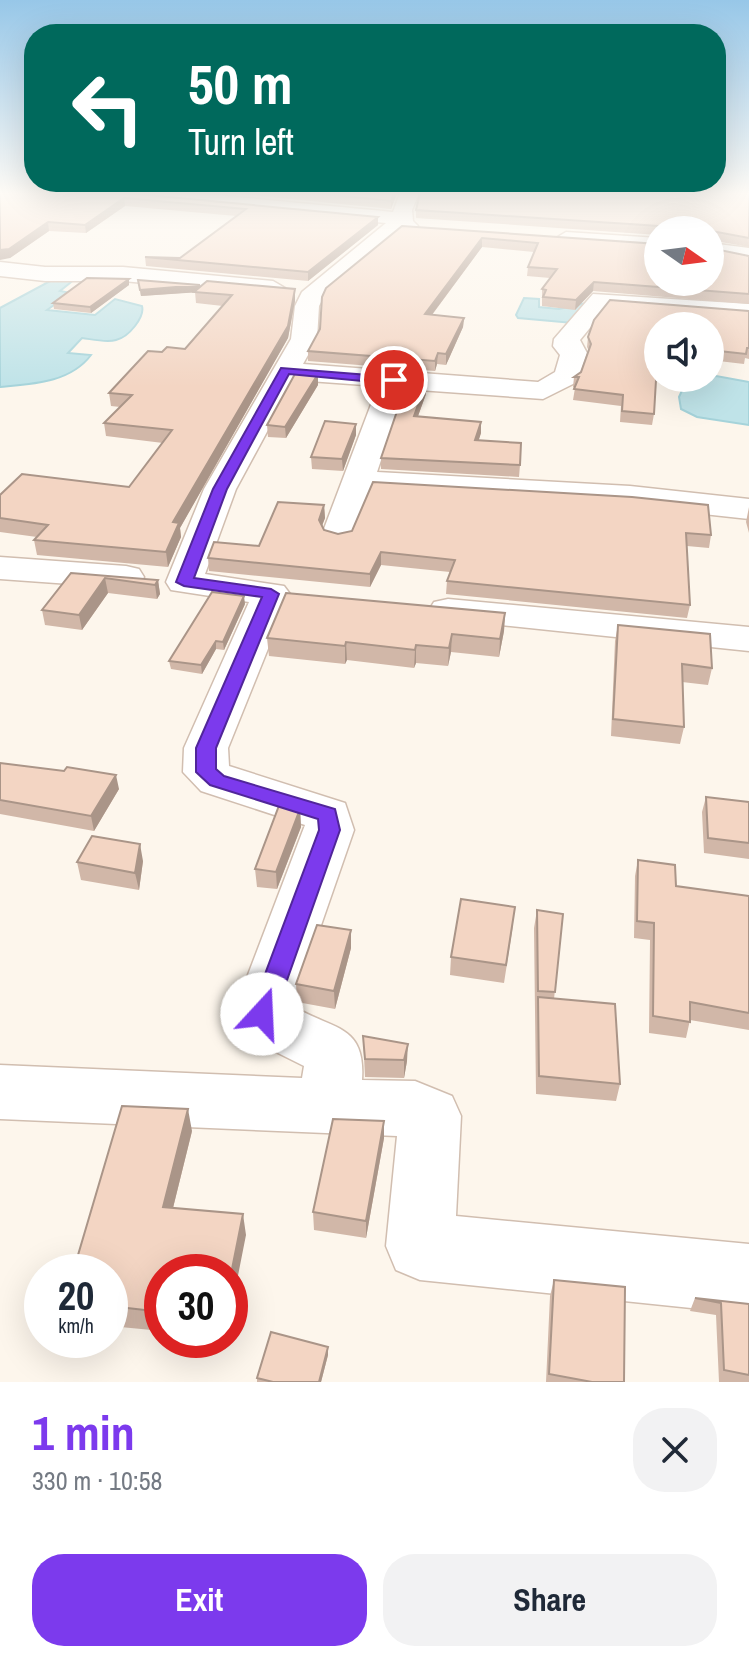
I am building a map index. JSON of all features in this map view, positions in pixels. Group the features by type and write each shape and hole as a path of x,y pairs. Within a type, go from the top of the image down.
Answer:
{"street":[{"path":"184,582 220,489 304,339 307,306 314,292 359,257"},
{"path":"0,269 45,274 123,274 314,292"},
{"path":"285,371 543,391 567,376 574,353 566,346 567,339 601,299 749,311"},
{"path":"339,534 394,380"},
{"path":"358,481 630,496 749,509"},
{"path":"6,577 184,582 287,595 206,748 206,772 217,780 328,815 330,830 262,1014 271,1024 324,1044 334,1058 330,1107"},
{"path":"415,607 749,639"},
{"path":"0,1092 415,1109 430,1116 420,1246 749,1279"}],"water":[{"path":"75,279 60,291 71,293 47,310 95,315 115,299 142,306 135,326 116,340 82,338 68,353 91,355 61,377 0,387 0,308 52,280"},
{"path":"524,298 539,299 539,307 559,309 586,303 573,323 518,318 516,315"},
{"path":"724,377 749,382 749,425 697,417 681,409 681,392 724,392"}],"building":[{"path":"150,257 326,257 308,272"},
{"path":"363,257 467,257 425,314 464,318 446,354 438,353 435,361 308,351 320,329 322,297 326,288"},
{"path":"532,257 644,257 644,286 594,282 576,300 543,297 546,290 542,289 557,269 528,267"},
{"path":"724,257 749,257 749,294 724,292"},
{"path":"87,278 129,279 90,307 53,303"},
{"path":"138,280 200,285 140,290"},
{"path":"207,281 295,289 288,326 173,522 179,523 166,552 34,540 48,525 0,518 0,495 22,474 129,487 172,430 104,423 132,395 109,393 148,351 162,352 167,347 185,349 232,295 194,292"},
{"path":"610,300 749,311 749,348 746,354 724,352 724,312 644,312 644,392 655,392 654,414 622,411 623,395 574,389 579,377 574,377 581,372 591,344 588,337 594,320"},
{"path":"296,372 318,374 285,427 267,425"},
{"path":"407,382 426,383 414,416 481,422 475,440 521,443 520,465 381,458"},
{"path":"325,421 356,424 342,459 311,457"},
{"path":"373,482 632,497 708,505 711,535 686,533 690,605 447,581 455,560 381,552 370,574 208,558 214,542 259,546 278,502 324,505 319,520 324,530 338,534 352,531"},
{"path":"71,573 158,580 155,585 105,578 79,615 42,610"},
{"path":"212,592 244,596 223,642 216,641 201,665 169,661"},
{"path":"286,593 505,613 500,639 452,634 449,648 416,645 415,650 267,638"},
{"path":"618,625 710,634 712,668 682,664 684,727 613,719"},
{"path":"0,763 64,771 67,767 116,775 91,816 0,800"},
{"path":"706,797 749,802 749,843 708,838"},
{"path":"280,803 300,809 276,872 255,869"},
{"path":"92,836 140,844 135,873 77,862"},
{"path":"638,860 675,865 676,886 749,896 749,1013 690,1002 690,1022 653,1016 654,923 637,921"},
{"path":"461,899 515,907 506,965 451,957"},
{"path":"537,910 563,914 555,992 538,991"},
{"path":"317,925 351,930 334,991 296,984"},
{"path":"538,997 615,1004 620,1084 539,1076"},
{"path":"363,1036 408,1044 404,1060 365,1059"},
{"path":"122,1106 188,1109 163,1207 243,1214 235,1254 144,1254 144,1310 128,1308 128,1254 78,1254"},
{"path":"333,1119 384,1121 366,1221 313,1212"},
{"path":"554,1280 625,1287 624,1382 592,1382 549,1374"},
{"path":"695,1298 749,1304 749,1375 724,1370 721,1303"},
{"path":"271,1332 328,1347 319,1382 273,1382 257,1378"}],"route":[{"path":"262,1014 330,830 328,815 217,780 206,772 206,748 271,594 184,582 220,489 285,371 394,380"}]}
